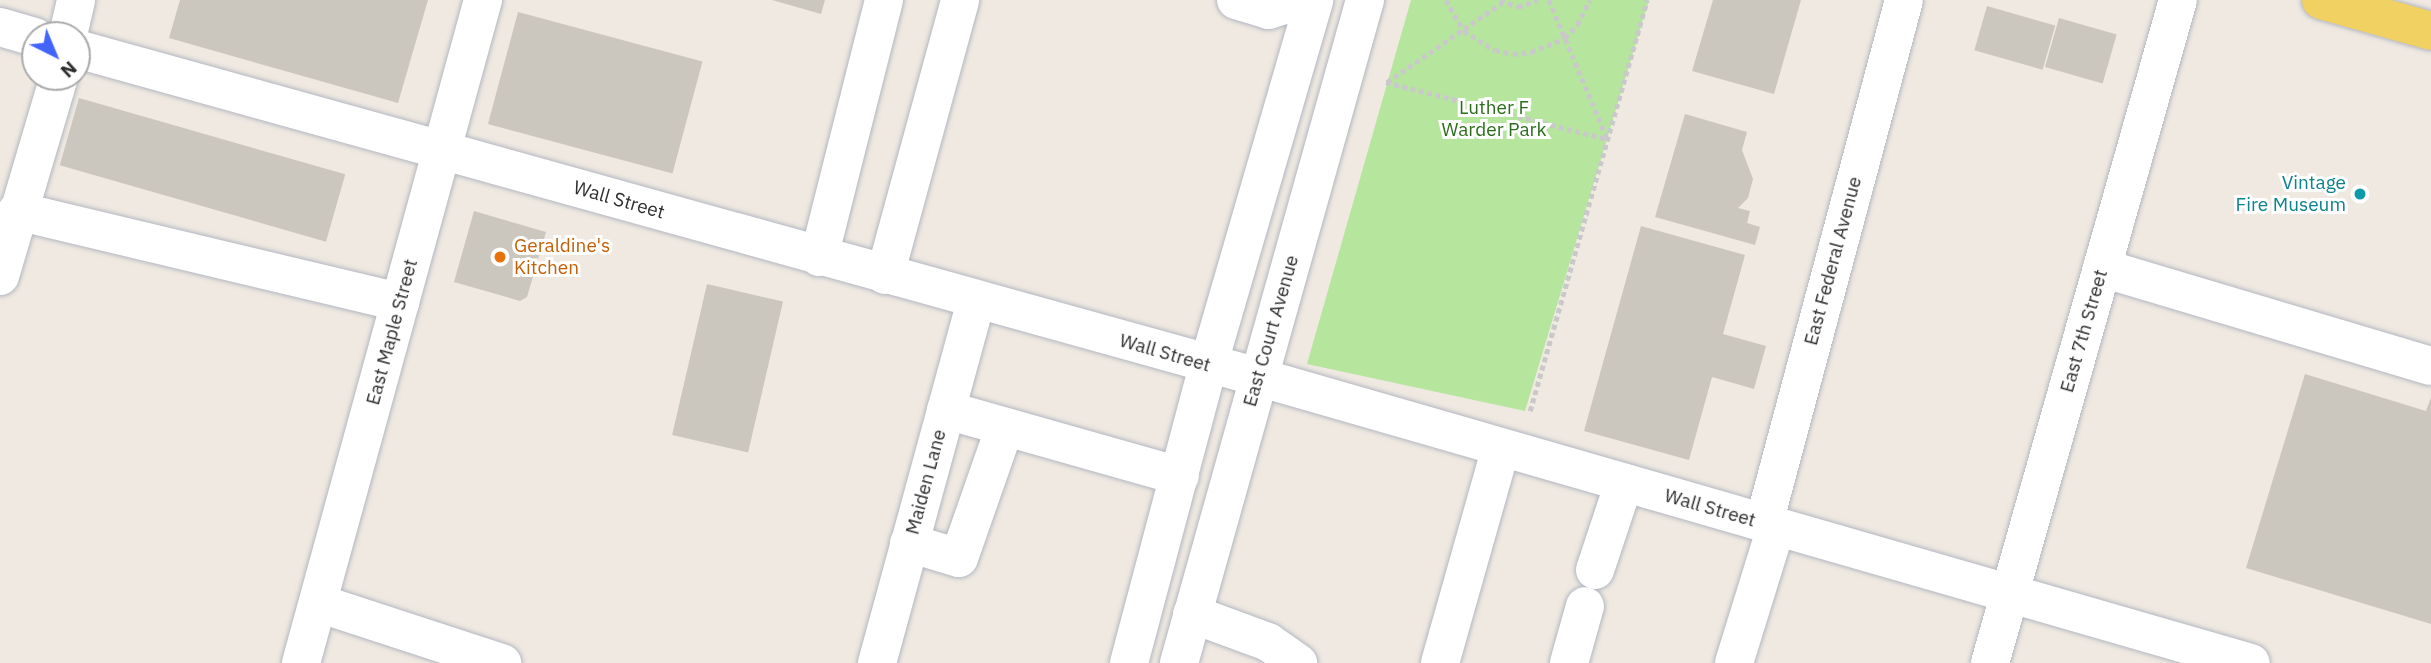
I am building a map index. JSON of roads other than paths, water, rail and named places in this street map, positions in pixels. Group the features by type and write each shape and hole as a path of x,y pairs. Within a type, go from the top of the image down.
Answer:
{"main road":[{"path":"2321,0 2431,31"}],"street":[{"path":"71,21 76,0"},
{"name":"East Maple Street","path":"301,663 483,0"},
{"path":"819,257 884,0"},
{"path":"886,275 960,0"},
{"path":"1236,0 1268,10 1300,0"},
{"path":"1129,663 1208,366 1314,0"},
{"name":"East Federal Avenue","path":"1734,663 1904,0"},
{"name":"East 7th Street","path":"1990,663 2178,0"},
{"name":"East Court Avenue","path":"1179,663 1258,377 1353,3"},
{"path":"0,27 21,33"},
{"name":"Wall Street","path":"91,52 1208,366 1258,377 2251,663"},
{"path":"0,276 55,91"},
{"path":"17,211 400,302"},
{"path":"2102,268 2431,366"},
{"name":"Maiden Lane","path":"877,663 976,301"},
{"path":"946,410 1180,476"},
{"path":"909,544 959,558 1005,427"},
{"path":"1440,663 1501,447"},
{"path":"1569,663 1624,483"},
{"path":"318,603 502,663"},
{"path":"1192,614 1268,642 1298,663"}],"place":[{"name":"Vintage Fire Museum","path":"2360,194"},
{"name":"Geraldine's Kitchen","path":"500,257"}],"park label":[{"name":"Luther F Warder Park","path":"1494,119"}]}
